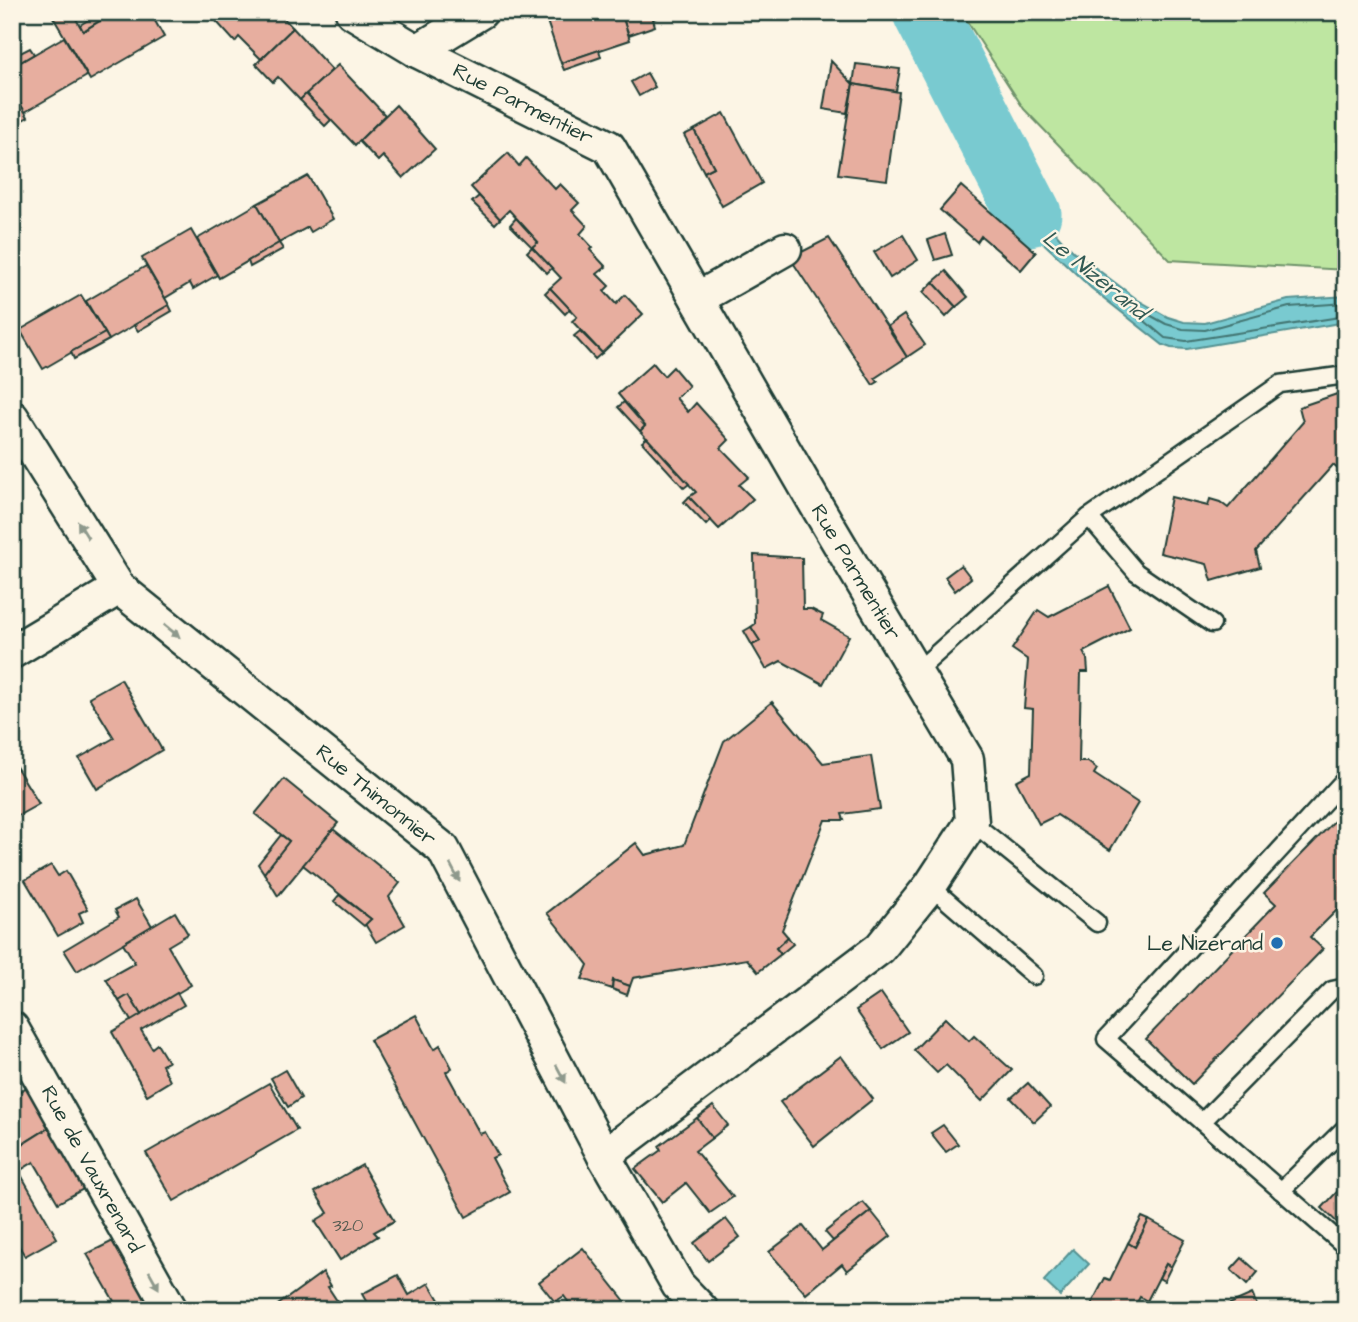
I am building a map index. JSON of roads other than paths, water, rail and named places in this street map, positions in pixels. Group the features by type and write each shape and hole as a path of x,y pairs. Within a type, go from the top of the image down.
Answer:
{"street":[{"name":"Rue Parmentier","path":"352,12 416,51 609,147 967,758 972,822"},
{"path":"416,51 481,12"},
{"path":"697,299 785,249"},
{"name":"Rue Thimonnier","path":"12,417 119,589 443,849 604,1156 678,1285 702,1310"},
{"path":"12,652 119,589"},
{"path":"604,1156 880,948 930,886 972,822"},
{"name":"Rue de Vauxrenard","path":"12,1028 171,1310"}],"lane":[{"path":"916,672 1089,517 1280,384 1346,375"},
{"path":"1089,517 1136,572 1212,624"},
{"path":"1346,778 1106,1039 1346,1247"},
{"path":"972,822 1097,923"},
{"path":"930,886 1034,976"},
{"path":"1202,1122 1332,990 1346,987"},
{"path":"1281,1191 1346,1127"}],"water":[{"path":"913,12 946,12 965,41 993,106 964,122 956,111 926,35"},
{"path":"1002,126 1038,213 1073,251 1138,300 1168,317 1184,322 1205,323 1288,300 1346,296 1346,322 1187,349 1163,345 1091,288 1034,234 973,141"},
{"path":"1073,1249 1089,1264 1060,1296 1044,1281"}],"waterway":[{"name":"Le Nizerand","path":"925,12 1029,214"}],"place":[{"name":"Le Nizerand","path":"1277,943"}]}
